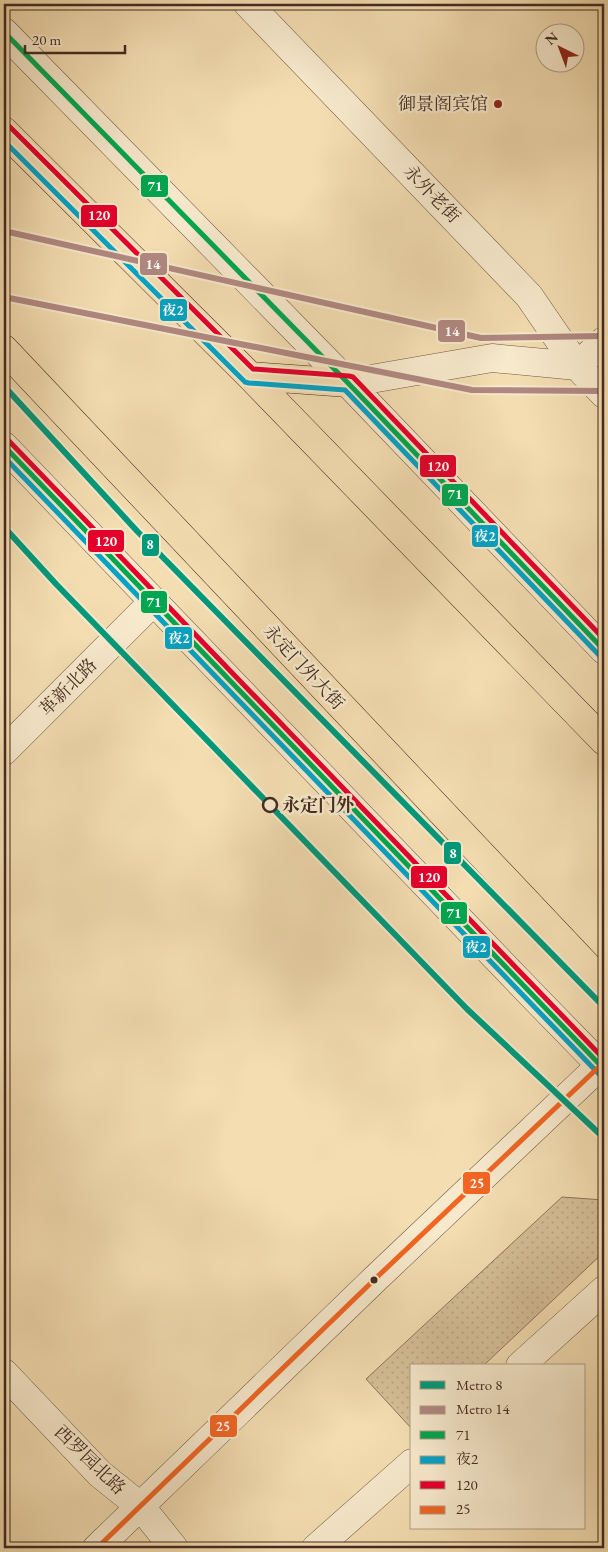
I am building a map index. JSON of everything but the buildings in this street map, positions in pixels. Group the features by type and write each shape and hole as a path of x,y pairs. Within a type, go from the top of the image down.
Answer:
{"highway":[{"path":"4,131 250,376 604,740"},
{"name":"永定门外大街","path":"4,349 604,984"},
{"path":"250,376 348,384"}],"street":[{"name":"永外老街","path":"248,4 529,296 577,366 604,394"},
{"path":"4,32 348,384 604,650"},
{"path":"348,384 492,358 577,366 604,341"},
{"path":"4,446 531,994 603,1066 375,1279 97,1548"},
{"name":"革新北路","path":"4,751 153,602"},
{"path":"522,1364 604,1290"},
{"name":"西罗园北路","path":"4,1373 100,1474 141,1507 174,1548"},
{"path":"316,1548 410,1465"}],"shaded area":[{"path":"562,1197 604,1200 604,1252 485,1364 410,1364 410,1427 366,1379"}],"metro line":[{"name":"14","path":"4,231 481,338 604,336"},
{"name":"14","path":"4,297 472,390 604,391"},
{"name":"8","path":"4,386 137,531 604,1007"},
{"name":"8","path":"4,527 56,584 467,1009 604,1138"}],"transit line":[{"name":"71","path":"4,32 348,383 604,650"},
{"name":"120","path":"9,126 253,369 353,377 604,639"},
{"name":"夜2","path":"4,141 245,382 345,390 599,655"},
{"name":"120","path":"9,441 604,1059"},
{"name":"71","path":"4,446 604,1069"},
{"name":"夜2","path":"4,457 599,1074"},
{"name":"25","path":"97,1548 375,1279 604,1062"}],"place":[{"name":"御景阁宾馆","path":"498,104"},
{"name":"永定门外","path":"270,805"}]}
